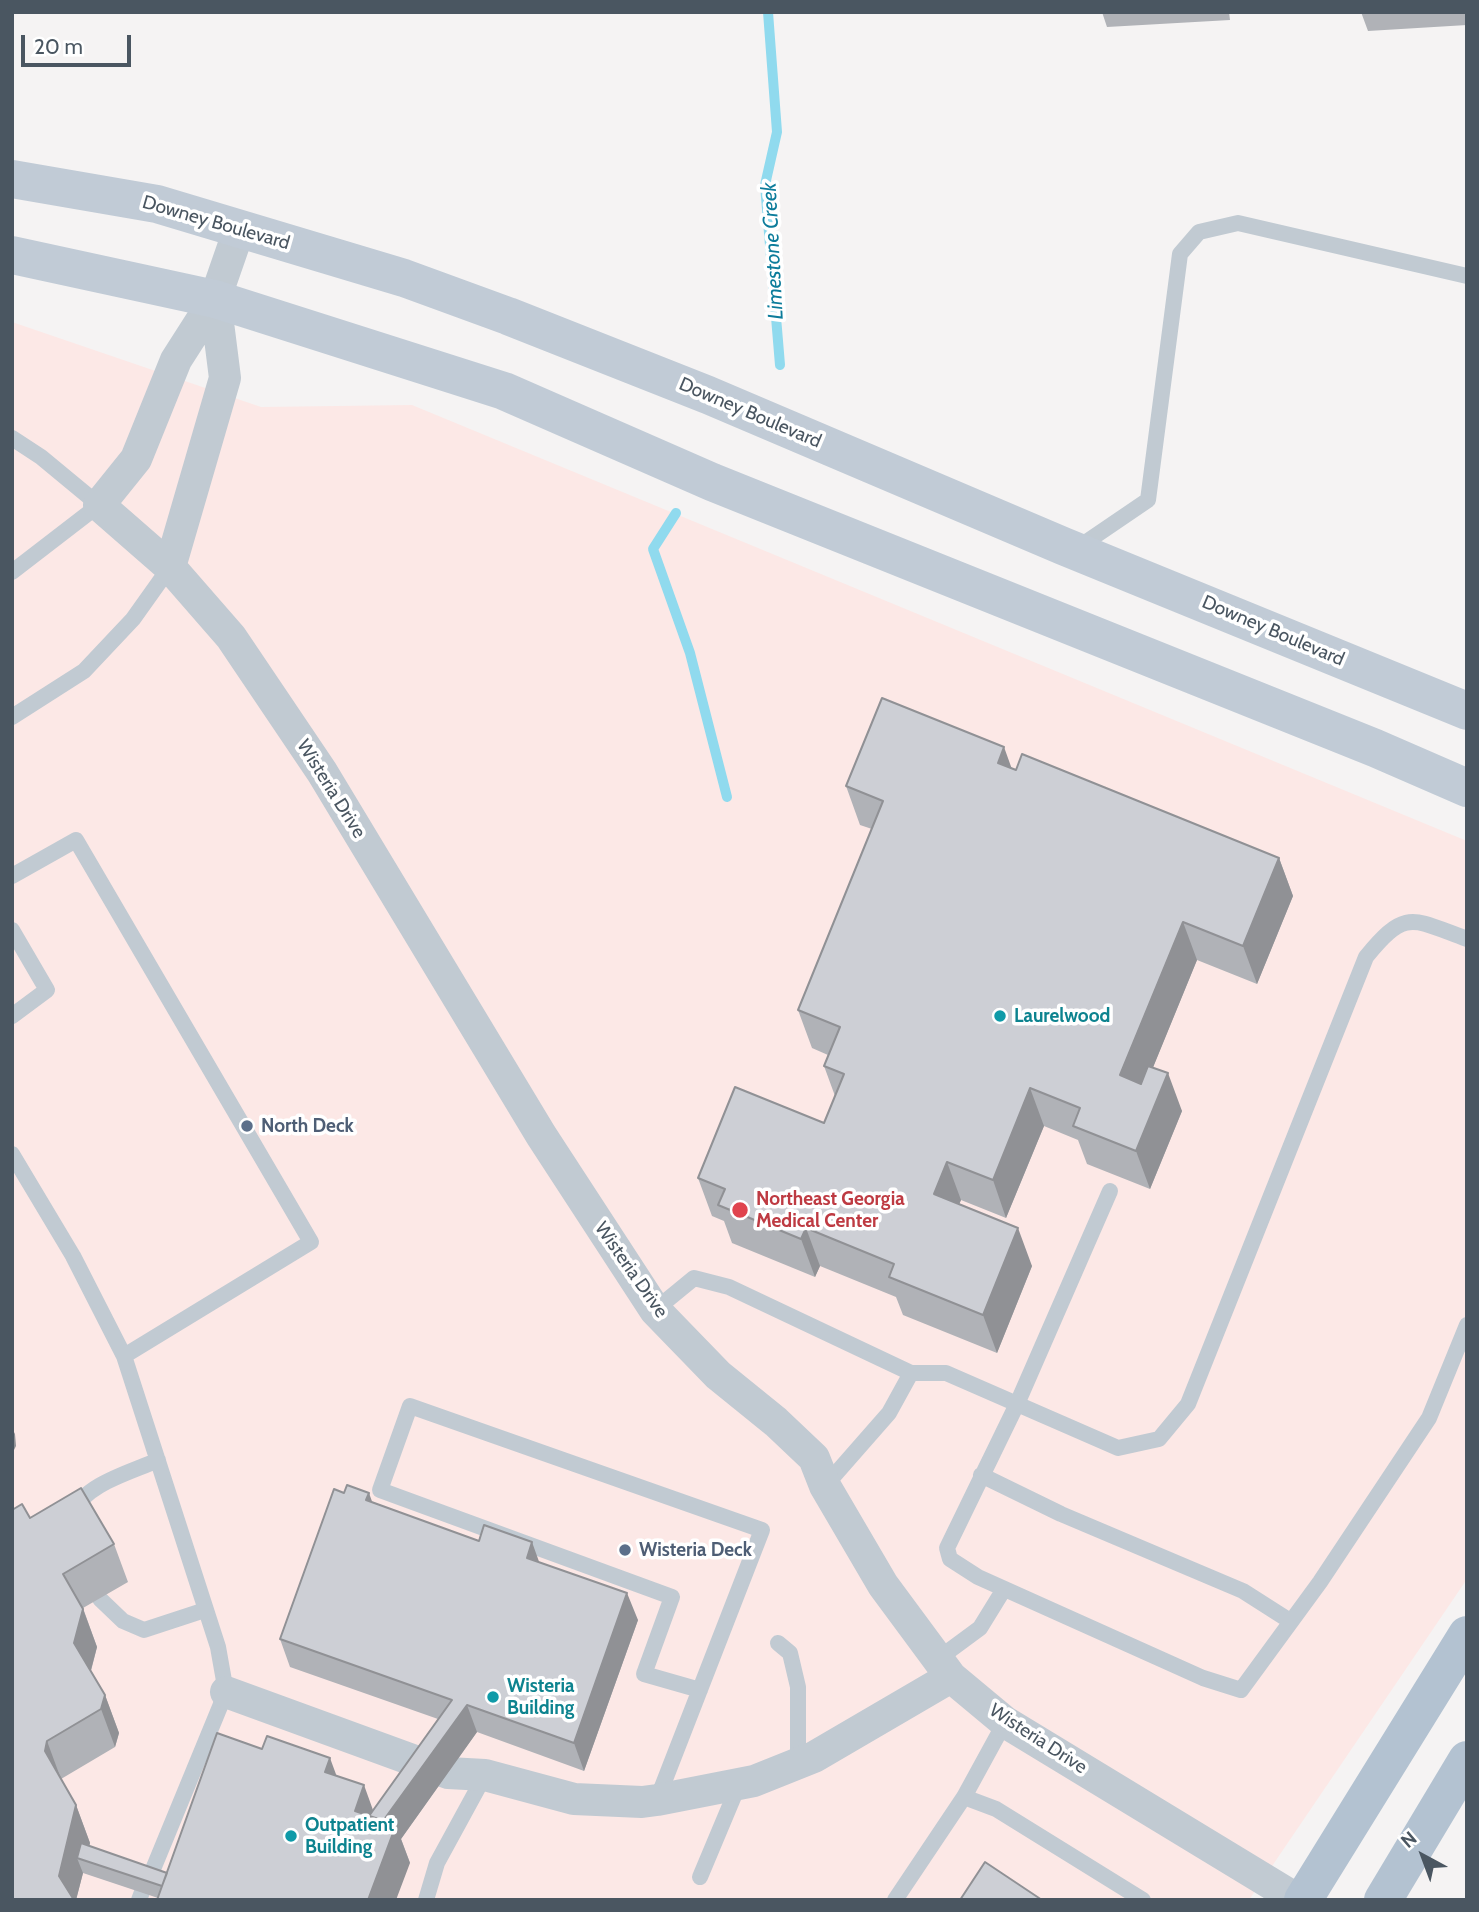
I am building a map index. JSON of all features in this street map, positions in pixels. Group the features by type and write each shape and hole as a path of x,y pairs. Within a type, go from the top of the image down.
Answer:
{"main road":[{"name":"Downey Boulevard","path":"12,179 156,204 404,278 508,316 708,395 1074,551 1467,711"},
{"path":"12,255 215,299 504,391 712,482 1362,743 1467,788"},
{"path":"1301,1900 1467,1635"},
{"path":"1383,1900 1467,1760"}],"street":[{"path":"99,505 136,459 176,360 215,299 240,228"},
{"path":"170,567 225,378 215,299"},
{"name":"Wisteria Drive","path":"99,505 170,567 231,637 322,772 541,1135 655,1310 718,1375 776,1422 814,1458 825,1486 883,1585 944,1668 1005,1722 1301,1900"},
{"path":"226,1692 435,1765 448,1773 485,1775 574,1799 642,1802 739,1784 798,1763 944,1668"}],"lane":[{"path":"1074,551 1148,500 1180,254 1199,232 1238,223 1467,276"},
{"path":"12,438 41,457 99,505 12,572"},
{"path":"12,718 83,671 133,619 170,567"},
{"path":"12,876 76,840 311,1242 124,1356"},
{"path":"655,1310 694,1278 729,1286 911,1373 946,1373 1118,1448 1159,1439 1188,1404 1366,957 1386,932 1402,922 1423,923 1467,939"},
{"path":"12,930 47,990 12,1016"},
{"path":"12,1154 59,1232 124,1356 218,1647 226,1692 143,1890"},
{"path":"1110,1191 1017,1404 947,1548 950,1559 1004,1588 1203,1678 1241,1690 1320,1582 1429,1418 1467,1325"},
{"path":"825,1486 889,1413 911,1373"},
{"path":"657,1800 762,1530 411,1406 380,1490 672,1597 644,1674 700,1689"},
{"path":"69,1533 76,1506 103,1485 158,1460"},
{"path":"981,1475 1061,1514 1243,1591 1290,1621"},
{"path":"944,1668 980,1628 1004,1588"},
{"path":"100,1599 123,1621 144,1630 205,1610"},
{"path":"778,1643 790,1653 798,1687 798,1763"},
{"path":"895,1900 964,1797 1005,1722"},
{"path":"426,1900 437,1863 485,1775"},
{"path":"700,1877 739,1784"},
{"path":"964,1797 996,1809 1143,1900"}],"shaded area":[{"name":"Northeast Georgia Medical Center","path":"12,322 261,407 412,405 1467,841 1467,1579 1249,1900 12,1900"}],"building":[{"name":"Laurelwood","path":"882,698 1004,747 998,763 1016,770 1022,754 1279,858 1243,946 1183,922 1120,1075 1141,1084 1148,1066 1168,1073 1136,1151 1073,1126 1080,1108 1030,1088 993,1180 947,1162 934,1194 1018,1228 983,1315 889,1277 894,1264 806,1228 801,1239 718,1205 725,1189 698,1178 735,1087 824,1123 844,1074 824,1066 840,1027 798,1010 883,801 846,786"},
{"name":"Wisteria Building","path":"347,1485 369,1493 366,1500 479,1541 484,1525 532,1542 527,1558 627,1593 574,1743 467,1705 383,1821 369,1816 452,1700 280,1639 334,1489 344,1493"},
{"path":"81,1488 114,1544 63,1574 83,1609 74,1643 105,1695 101,1709 47,1741 45,1751 76,1805 59,1876 74,1900 12,1900 12,1510 22,1504 30,1518"},
{"name":"Outpatient Building","path":"217,1733 262,1749 267,1736 330,1758 325,1772 364,1785 355,1811 396,1825 368,1900 157,1900"},
{"path":"81,1843 167,1873 162,1886 77,1858"},
{"path":"985,1862 1042,1900 960,1900"}],"waterway":[{"name":"Limestone Creek","path":"768,12 777,132 765,185 780,365"},
{"name":"Limestone Creek","path":"676,513 653,549 690,653 727,797"}],"place":[{"name":"Laurelwood","path":"1000,1016"},
{"name":"North Deck","path":"247,1126"},
{"name":"Northeast Georgia Medical Center","path":"740,1210"},
{"name":"Wisteria Deck","path":"625,1550"},
{"name":"Wisteria Building","path":"493,1697"},
{"name":"Outpatient Building","path":"291,1836"}]}
